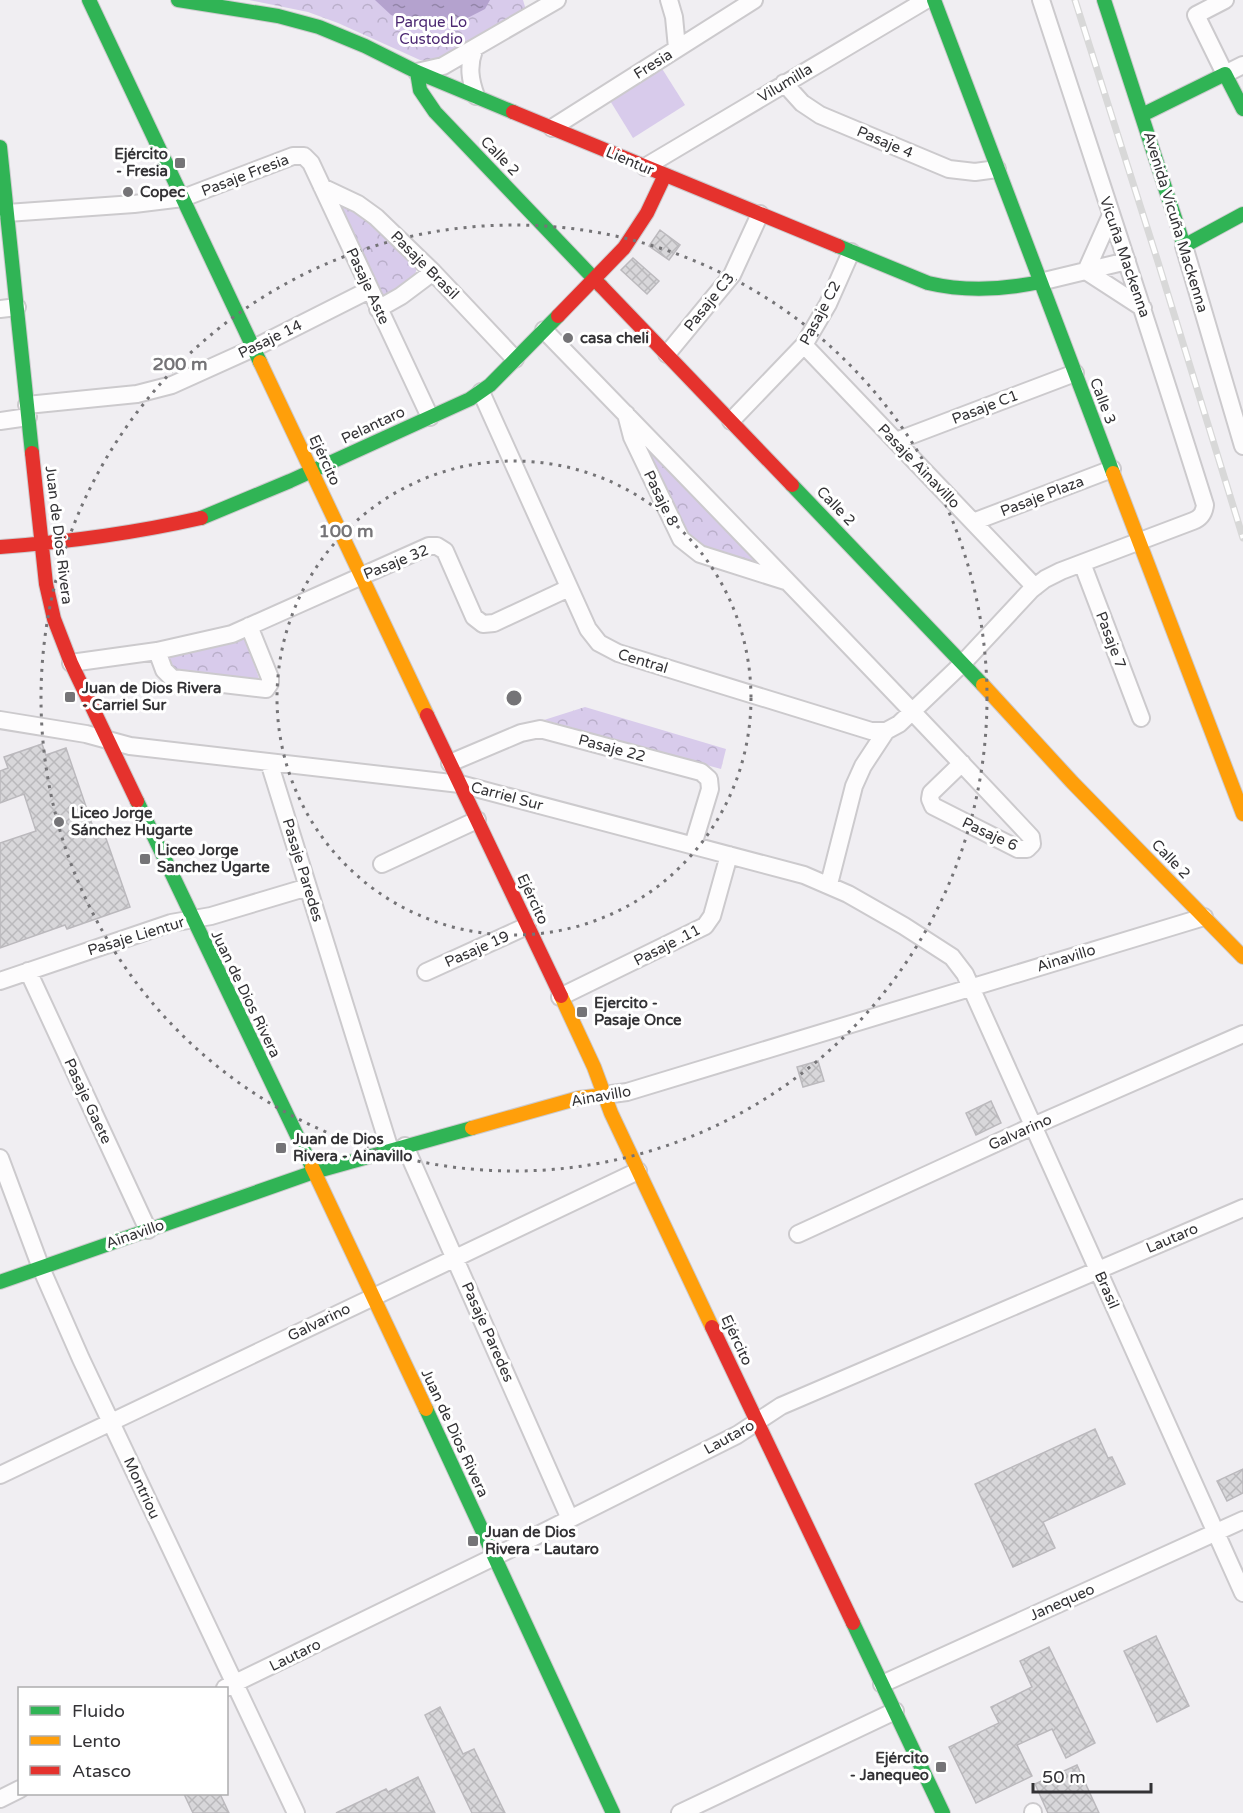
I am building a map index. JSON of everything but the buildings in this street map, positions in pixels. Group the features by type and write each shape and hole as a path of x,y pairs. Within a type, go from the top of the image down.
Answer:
{"street":[{"name":"Ejército","path":"89,0 594,1067 604,1095 639,1171 943,1813"},
{"name":"Lientur","path":"178,0 278,16 319,27 366,46 417,72 928,283 944,287 990,290 1040,282 1127,261"},
{"path":"417,72 443,66 557,0"},
{"path":"669,0 674,17 677,48"},
{"name":"Fresia","path":"552,128 754,0"},
{"name":"Vilumilla","path":"645,167 926,0"},
{"name":"Calle 3","path":"934,0 1243,814"},
{"name":"Vicuña Mackenna","path":"1041,0 1143,308 1204,505 1202,515 1193,521 1140,541"},
{"name":"Avenida Vicuña Mackenna","path":"1104,0 1184,246 1243,446"},
{"path":"1225,0 1196,15 1243,109"},
{"path":"448,125 457,108 476,96 470,73 474,50"},
{"path":"1142,115 1243,65"},
{"name":"Calle 2","path":"417,72 420,90 424,97 448,125 963,663 1072,782 1243,957"},
{"name":"Pasaje 4","path":"784,83 802,103 820,115 950,169 975,172 997,169"},
{"name":"Juan de Dios Rivera","path":"0,147 3,196 7,213 8,308 28,411 49,603 71,663 374,1296 613,1813"},
{"name":"Pasaje Fresia","path":"7,213 134,204 183,198 293,156 304,156"},
{"name":"Pasaje Aste","path":"304,156 309,160 430,417"},
{"name":"Pelantaro","path":"0,547 42,544 191,521 221,512 481,392 610,264 648,213 665,175"},
{"name":"Pasaje Brasil","path":"322,187 358,204 376,217 433,272 515,359"},
{"name":"Pasaje C3","path":"667,354 732,275 742,258 760,214"},
{"path":"1184,246 1243,214"},
{"path":"1111,215 1086,271 1143,308"},
{"name":"Pasaje C2","path":"731,421 804,345 828,304 851,252"},
{"path":"378,309 401,296 433,272"},
{"name":"Pasaje 14","path":"0,421 28,411 157,390 187,379 254,348 369,290"},
{"name":"Pasaje 8","path":"544,330 912,712"},
{"name":"Pasaje Ainavillo","path":"804,345 1035,587"},
{"name":"Pasaje C1","path":"896,441 1075,373"},
{"name":"Central","path":"481,392 593,637 611,651 871,731 886,731"},
{"name":"Pasaje 8","path":"626,414 635,445 681,539 700,554 789,582"},
{"name":"Pasaje Plaza","path":"973,522 1112,470"},
{"path":"829,884 854,786 863,766 886,731 899,724 963,663 1035,587 1053,575 1140,541"},
{"name":"Pasaje 32","path":"71,663 158,651 232,634 425,547 437,546 448,555 476,620 489,625 570,588"},
{"name":"Pasaje 7","path":"1082,563 1141,718"},
{"path":"158,651 164,670 172,678 266,688 269,686 270,678 249,626"},
{"name":"Pasaje 6","path":"912,712 962,763 1031,837 1032,844 1027,849 1018,849 933,806 930,799 931,793 962,763"},
{"name":"Carriel Sur","path":"0,720 87,734 130,746 460,784 804,875 829,884 904,926 952,957 961,967 970,988"},
{"name":"Pasaje 22","path":"450,763 521,732 540,729 696,770 706,775 710,789 693,845"},
{"name":"Pasaje Paredes","path":"269,762 308,886 397,1148 455,1258 570,1519"},
{"path":"382,864 477,820"},
{"name":"Pasaje .11","path":"560,997 701,930 711,916 729,855"},
{"name":"Pasaje Lientur","path":"0,981 171,922 211,916 308,886"},
{"name":"Ainavillo","path":"0,1282 314,1172 579,1098 627,1092 1204,916"},
{"name":"Pasaje 19","path":"426,972 527,926"},
{"name":"Pasaje Gaete","path":"28,971 148,1230"},
{"name":"Brasil","path":"970,988 1243,1593"},
{"name":"Galvarino","path":"798,1234 1033,1126 1243,1034"},
{"name":"Montriou","path":"0,1158 41,1268 230,1686 296,1813"},
{"name":"Galvarino","path":"0,1475 639,1171"},
{"name":"Lautaro","path":"230,1686 737,1435 781,1406 1243,1208"},
{"name":"Janequeo","path":"882,1684 1243,1520"},
{"path":"680,1813 710,1807 895,1711"},
{"path":"0,1799 18,1791"}],"green space":[{"name":"Parque Lo Custodio","path":"249,0 523,0 526,10 444,59 429,62 308,12"},
{"path":"661,67 685,105 633,138 609,99"},
{"path":"338,201 365,214 417,267 415,275 387,298 378,295"},
{"path":"640,438 773,570 706,551 686,537"},
{"path":"244,635 261,684 170,671 167,659 171,653"},
{"path":"585,707 726,749 721,769 544,720"}],"water":[{"path":"375,0 490,0 485,9 450,27 432,28 419,26 391,15"}],"railway":[{"path":"1075,0 1243,538"}],"traffic: fast":[{"path":"89,0 260,362"},
{"path":"178,0 278,16 319,27 365,46 417,72 513,112"},
{"path":"934,0 1113,473"},
{"path":"1104,0 1184,246 1243,214"},
{"path":"417,72 420,90 435,112 601,286"},
{"path":"1142,115 1225,74 1243,109"},
{"path":"0,147 32,453"},
{"path":"838,246 928,283 942,286 984,289 1040,282"},
{"path":"201,518 290,481 470,399 490,385 558,316"},
{"path":"792,485 983,685"},
{"path":"137,801 312,1167"},
{"path":"0,1282 314,1172 472,1128"},
{"path":"426,1409 613,1813"},
{"path":"853,1623 943,1813"}],"traffic: slow":[{"path":"260,362 427,715"},
{"path":"1113,473 1243,814"},
{"path":"983,685 1072,782 1243,957"},
{"path":"561,996 594,1067 611,1113 712,1327"},
{"path":"472,1128 579,1098 604,1095"},
{"path":"312,1167 426,1409"}],"traffic: jam":[{"path":"513,112 838,246"},
{"path":"558,316 624,248 647,213 665,175"},
{"path":"601,286 792,485"},
{"path":"32,453 46,584 54,619 71,663 137,801"},
{"path":"0,547 101,536 201,518"},
{"path":"427,715 561,996"},
{"path":"712,1327 853,1623"}],"place":[{"name":"Ejército - Fresia","path":"180,163"},
{"name":"Copec","path":"128,192"},
{"name":"casa cheli","path":"568,338"},
{"name":"Juan de Dios Rivera - Carriel Sur","path":"70,697"},
{"name":"Liceo Jorge Sánchez Hugarte","path":"59,822"},
{"name":"Liceo Jorge Sanchez Ugarte","path":"145,859"},
{"name":"Ejercito - Pasaje Once","path":"582,1012"},
{"name":"Juan de Dios Rivera - Ainavillo","path":"281,1148"},
{"name":"Juan de Dios Rivera - Lautaro","path":"473,1541"},
{"name":"Ejército - Janequeo","path":"941,1767"}]}
